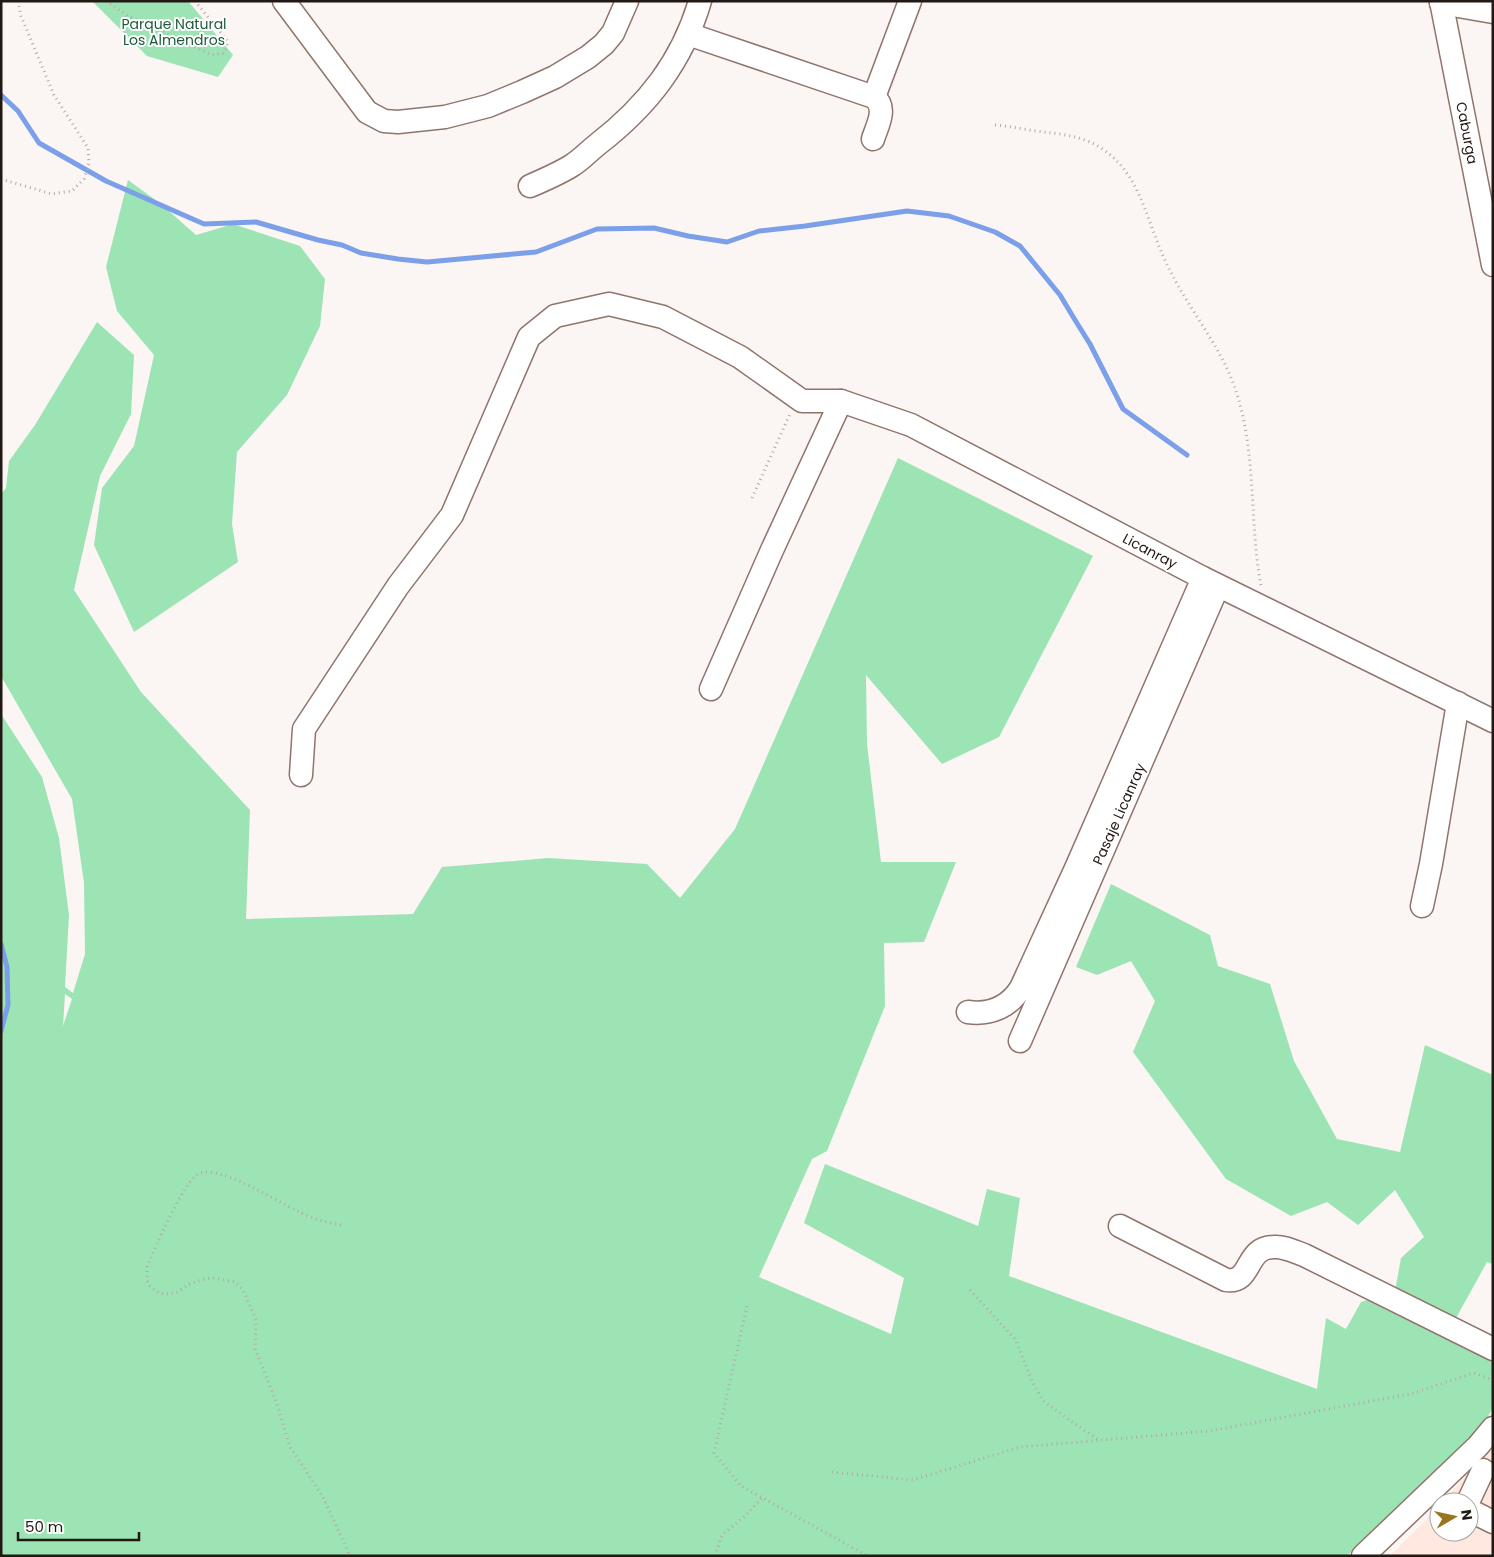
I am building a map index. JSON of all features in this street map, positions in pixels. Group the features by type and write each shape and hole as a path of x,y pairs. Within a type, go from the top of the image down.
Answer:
{"street":[{"path":"284,1 367,112 384,121 398,122 445,117 488,106 555,77 588,57 604,44 613,33 622,11"},
{"path":"530,186 573,165 634,114 665,76 688,34 700,1"},
{"path":"874,97 910,1"},
{"path":"1441,2 1493,12"},
{"name":"Caburga","path":"1441,2 1486,198 1493,265"},
{"path":"688,34 874,97 880,104 881,111 873,139"},
{"path":"301,774 304,729 398,586 452,515 530,337 555,316 609,304 663,317 740,357 802,402"},
{"path":"711,689 772,550 841,401"},
{"name":"Licanray","path":"802,402 841,401 911,425 1210,582 1493,721"},
{"path":"968,1012 996,1010 1012,1000 1021,988 1210,582"},
{"name":"Pasaje Licanray","path":"1020,1041 1210,582"},
{"path":"1422,906 1458,704"},
{"path":"1120,1226 1226,1280 1240,1278 1252,1257 1267,1248 1278,1247 1304,1255 1493,1349"},
{"path":"1363,1556 1478,1446 1493,1428"},
{"path":"1473,1492 1483,1470"},
{"path":"1479,1515 1493,1522"}],"path":[{"path":"1,179 52,194 72,191 84,179 89,163 88,148 54,95 25,24 18,1"},
{"path":"106,1 128,16 212,55 224,53 228,42 195,1"},
{"path":"995,125 1065,134 1090,142 1112,156 1137,188 1165,261 1220,355 1240,403 1249,444 1260,579 1265,608 1270,611"},
{"path":"752,498 791,410 802,402"},
{"path":"341,1225 310,1217 232,1178 208,1172 198,1174 189,1183 172,1213 146,1273 150,1286 159,1293 176,1293 189,1284 215,1278 235,1282 243,1290 256,1320 254,1349 277,1404 290,1447 324,1497 350,1556"},
{"path":"970,1290 1015,1339 1033,1383 1043,1401 1098,1440"},
{"path":"747,1306 714,1454 741,1486 868,1556"},
{"path":"832,1472 913,1480 1020,1447 1209,1431 1410,1394 1474,1373 1493,1380"},
{"path":"715,1556 722,1534 745,1516 762,1498"}],"shaded area":[{"path":"1493,1445 1493,1556 1390,1556 1429,1517 1429,1542 1479,1542 1479,1492 1452,1492"}],"green space":[{"name":"Parque Natural Los Almendros","path":"92,1 188,1 233,55 218,77 147,56"},
{"path":"128,180 161,204 196,235 233,224 300,246 325,279 320,326 287,395 237,452 232,524 238,562 134,632 94,545 102,488 134,446 154,355 117,311 106,267"},
{"path":"97,322 134,355 131,414 100,476 74,590 141,692 250,810 246,919 413,914 442,867 548,858 647,864 680,898 735,829 898,458 1093,556 999,737 942,764 866,675 867,744 881,862 956,862 924,942 884,943 885,1006 827,1151 812,1159 759,1277 891,1334 904,1278 804,1223 825,1164 978,1226 987,1189 1020,1198 1009,1276 1317,1389 1326,1318 1346,1329 1361,1302 1395,1291 1401,1258 1424,1237 1395,1190 1358,1225 1327,1202 1291,1216 1226,1179 1133,1052 1155,1001 1131,961 1097,975 1076,967 1111,884 1210,935 1218,966 1270,984 1294,1061 1337,1139 1400,1152 1425,1045 1493,1075 1493,1264 1487,1262 1450,1329 1493,1354 1493,1408 1482,1426 1347,1556 1,1556 1,714 42,777 59,838 69,915 65,987 73,993 85,954 84,883 72,799 1,676 1,494 6,488 9,461 35,425","holes":["65,994 72,999 63,1026"]}],"waterway":[{"path":"1,95 18,111 39,143 106,181 204,224 256,222 342,245 361,253 398,259 427,262 536,252 597,229 654,228 727,242 759,231 907,211 949,216 995,232 1020,246 1060,295 1090,344 1123,409 1187,455"},
{"path":"1,944 7,967 8,1005 1,1031"}]}
